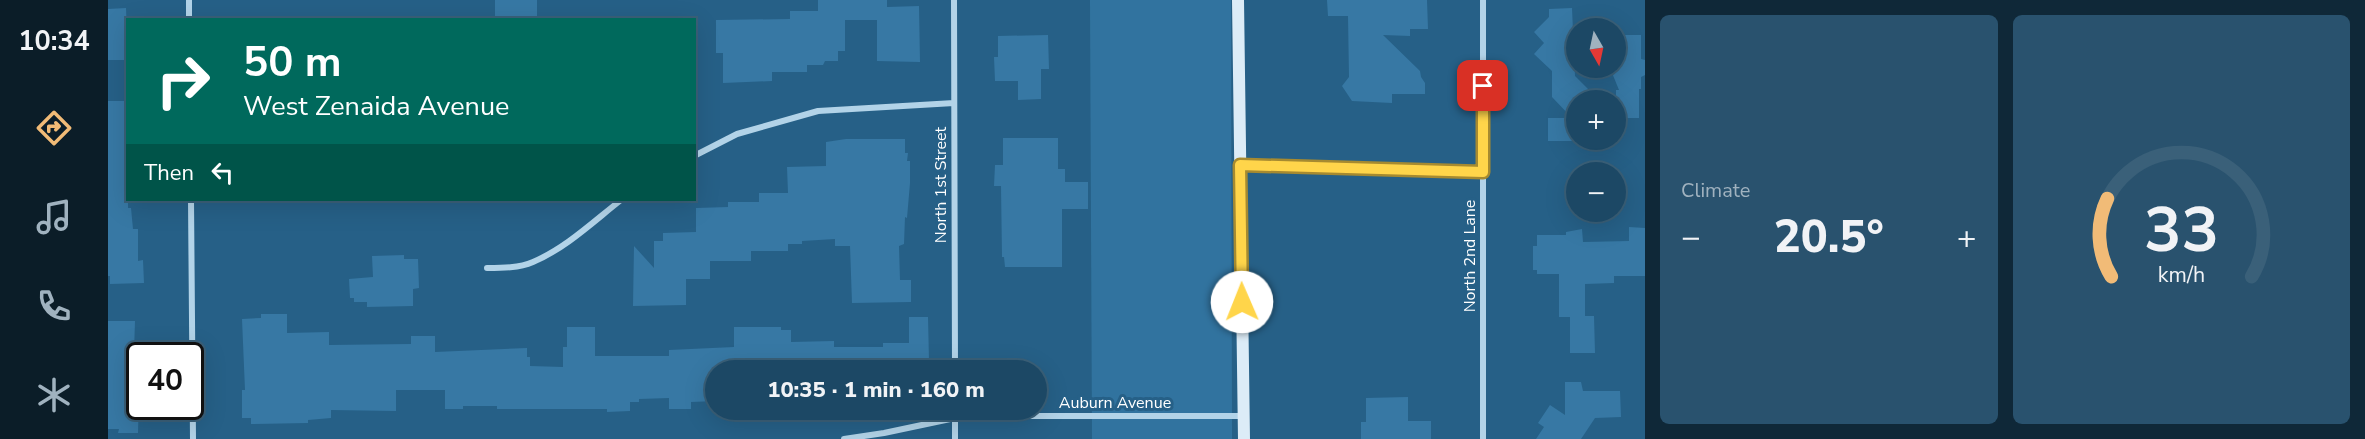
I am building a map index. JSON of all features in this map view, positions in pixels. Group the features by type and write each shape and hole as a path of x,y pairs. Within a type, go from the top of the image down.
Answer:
{"street":[{"path":"189,0 189,18"},
{"name":"North 1st Street","path":"954,0 955,360"},
{"path":"1238,0 1244,439"},
{"name":"North 2nd Lane","path":"1483,0 1484,439"},
{"path":"696,155 737,134 818,111 954,103"},
{"path":"1240,165 1483,172"},
{"path":"191,201 193,439"},
{"path":"487,268 505,268 532,262 559,247 620,201"},
{"name":"Auburn Avenue","path":"1047,416 1244,416"},
{"name":"Auburn Avenue","path":"844,439 944,420"},
{"path":"955,420 955,439"}],"shaded area":[{"path":"1090,0 1231,0 1232,439 1092,439"}],"building":[{"path":"495,0 537,0 537,18 495,18"},
{"path":"818,0 887,0 887,7 919,6 920,62 877,61 877,20 845,20 845,51 838,51 838,61 825,61 823,65 807,65 807,72 772,72 772,81 723,83 723,53 716,53 716,20 790,19 790,11 818,11"},
{"path":"1327,0 1427,0 1428,29 1410,29 1410,36 1383,35 1420,71 1425,83 1425,94 1392,94 1392,103 1352,101 1342,86 1349,77 1348,16 1328,16"},
{"path":"126,8 126,60 108,60 108,9"},
{"path":"1572,8 1572,18 1566,18 1566,78 1577,78 1589,90 1566,90 1566,112 1552,97 1552,71 1534,54 1544,43 1534,32 1549,17 1549,9"},
{"path":"1048,35 1049,69 1041,69 1041,99 1018,100 1018,81 995,81 994,57 998,57 998,36"},
{"path":"1626,35 1641,35 1641,59 1645,60 1645,75 1641,77 1641,89 1639,89 1639,118 1626,118 1626,90 1619,90 1614,78 1626,78"},
{"path":"108,101 126,101 126,201 128,201 128,208 131,208 133,229 138,229 138,261 143,260 144,283 110,284 110,276 108,276"},
{"path":"1548,118 1566,118 1566,141 1548,141"},
{"path":"1003,138 1058,138 1058,169 1065,169 1065,182 1088,182 1088,209 1062,209 1062,267 1005,267 1004,257 1002,257 1001,186 994,186 995,165 1003,165"},
{"path":"846,139 905,139 905,153 908,153 907,161 910,161 910,183 904,244 899,246 900,280 911,280 911,302 852,303 850,246 835,246 835,239 788,244 788,251 751,251 751,261 710,261 710,279 686,279 686,305 633,306 634,246 654,268 654,241 663,241 663,233 696,232 696,208 728,207 728,202 759,202 759,193 788,193 787,167 826,166 826,142"},
{"path":"1629,227 1645,228 1645,276 1614,276 1614,283 1585,284 1585,316 1594,316 1595,353 1570,353 1570,317 1559,317 1559,274 1537,274 1537,270 1533,270 1533,246 1537,246 1537,235 1566,235 1566,232 1582,229 1583,242 1629,241"},
{"path":"404,255 404,259 418,259 419,288 413,289 413,306 367,307 367,302 354,302 354,298 350,298 349,279 373,277 372,256"},
{"path":"261,314 287,314 287,333 329,332 329,345 411,344 411,336 435,336 435,352 527,348 530,366 563,367 563,347 567,347 567,327 595,327 595,356 669,356 669,350 734,347 734,327 781,327 781,330 791,330 791,342 834,341 834,347 883,347 883,343 909,343 909,317 928,317 929,360 705,360 705,401 691,402 691,409 669,409 669,398 639,399 639,402 630,402 630,411 497,409 497,406 463,406 463,409 445,409 445,390 396,390 396,411 331,410 331,418 308,420 308,423 251,424 251,418 242,418 242,390 245,390 242,319 261,318"},
{"path":"108,321 135,321 134,342 126,342 126,420 138,420 138,433 118,433 119,429 108,429"},
{"path":"1565,382 1581,382 1583,391 1620,391 1621,417 1595,418 1581,439 1536,439 1544,427 1538,423 1550,405 1565,415"},
{"path":"1408,397 1408,421 1431,421 1431,439 1361,439 1361,422 1366,422 1366,398"}],"route":[{"path":"1242,302 1240,165 1483,172 1483,86"}]}
